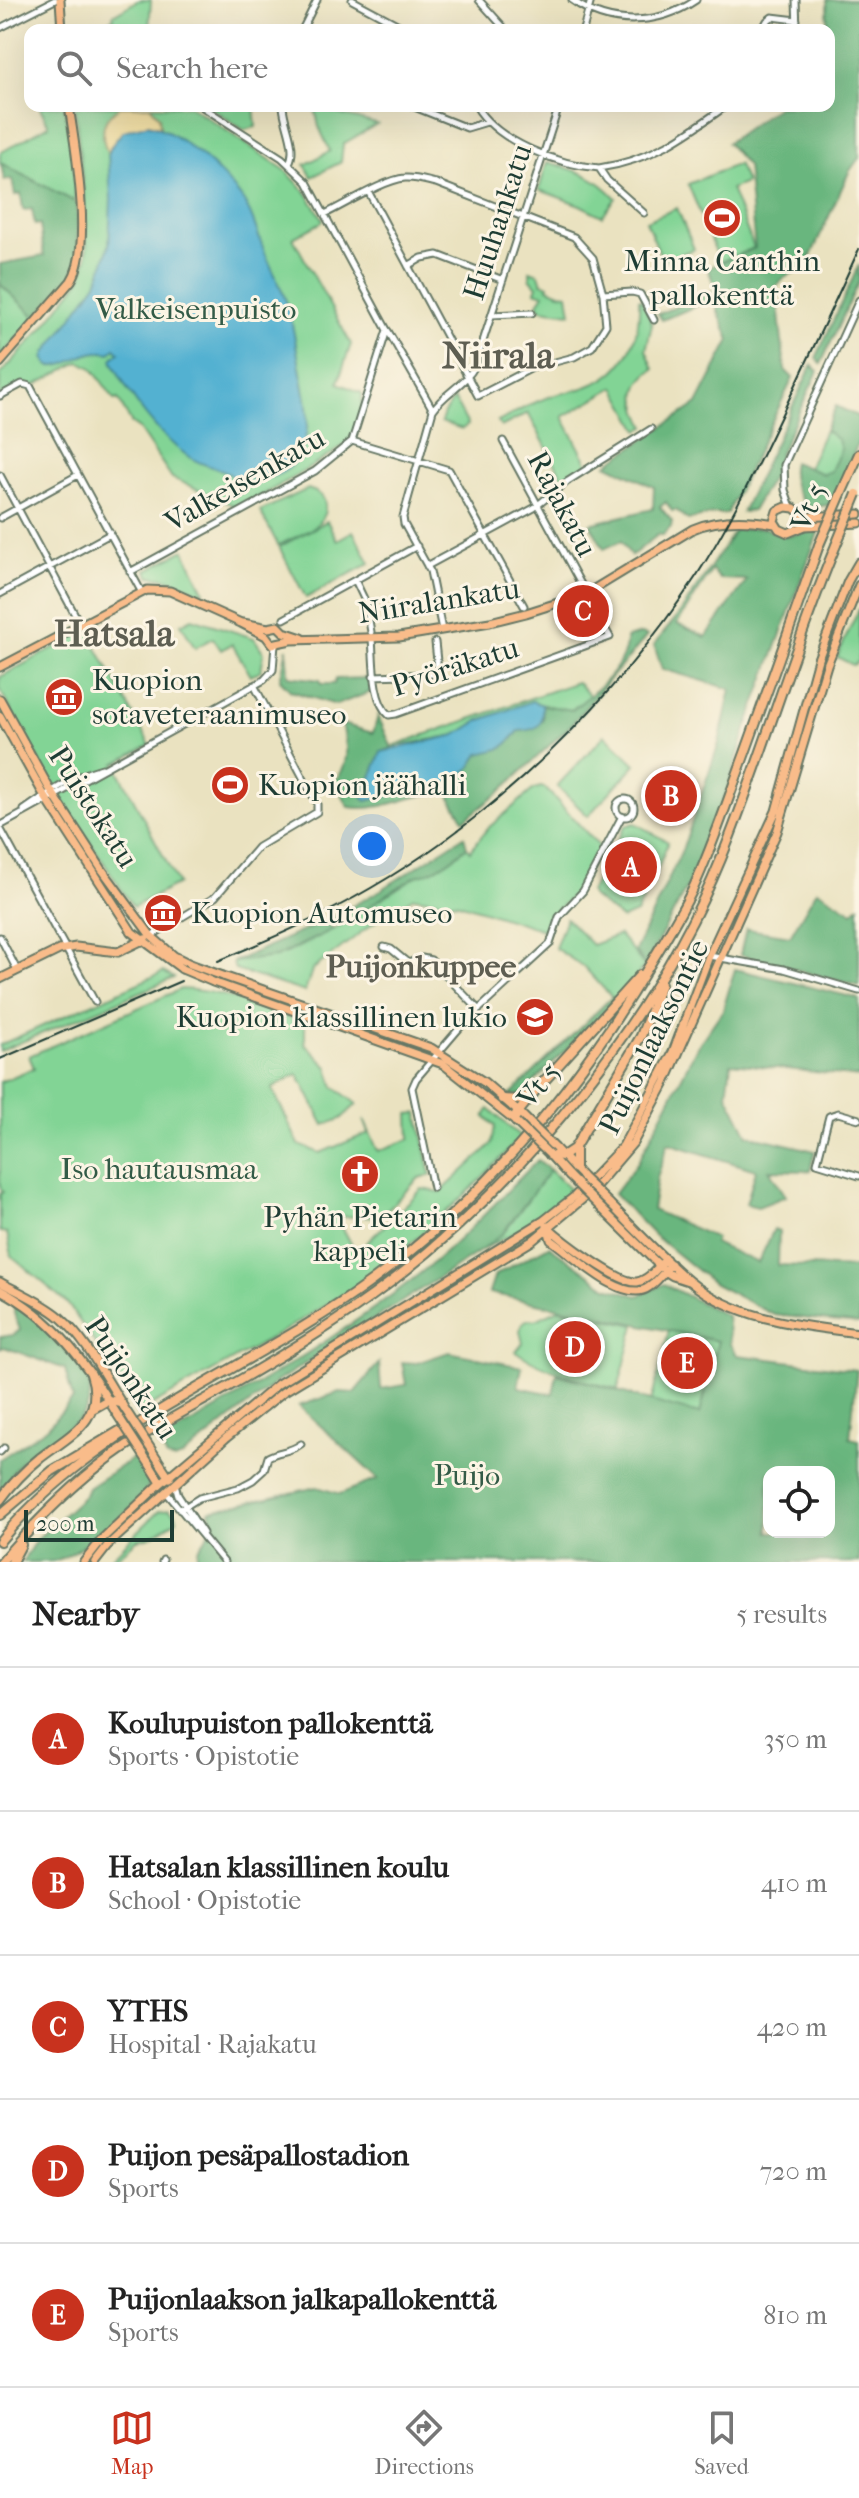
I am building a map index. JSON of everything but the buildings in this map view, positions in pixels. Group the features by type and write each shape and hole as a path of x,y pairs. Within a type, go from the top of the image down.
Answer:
{"highway":[{"name":"Vt 5","path":"0,1541 29,1509 78,1465 178,1399 258,1355 348,1298 404,1255 457,1210 524,1142 568,1088 611,1029 692,891 819,545 859,454"},
{"name":"Vt 5","path":"1,1562 72,1487 119,1450 319,1333 395,1279 509,1176 556,1122 669,964 720,861 800,637 858,492"},
{"path":"519,1117 536,1090 653,959"},
{"path":"552,1152 563,1156 575,1147 641,1036 669,964"},
{"path":"502,1099 520,1100 536,1090"},
{"path":"572,1172 575,1147"},
{"path":"91,1374 95,1388 93,1408"},
{"path":"0,1515 52,1471 178,1399"},
{"path":"0,1500 28,1468 73,1435 93,1408 108,1400 122,1404"},
{"path":"12,1562 30,1528"}],"main road":[{"path":"57,0 61,24"},
{"path":"0,363 71,281 79,266 79,194 70,112"},
{"path":"787,507 811,517 858,519 798,528 786,533 775,524 775,514 787,507"},
{"name":"Niiralankatu","path":"747,521 775,514"},
{"path":"798,528 800,515"},
{"name":"Niiralankatu","path":"267,632 278,626 281,639 309,640 442,630 506,618 584,591 693,529 713,521 775,524"},
{"name":"Puijonlaaksontie","path":"562,1212 623,1146 673,1052 709,956 776,811 818,659 848,581 859,562"},
{"name":"Puijonlaaksontie","path":"84,1562 103,1538 161,1483 278,1384 546,1225 592,1191 633,1143 665,1083 777,832 827,665 859,585"},
{"path":"0,667 141,591 158,589 170,591 267,632 268,641 281,639"},
{"name":"Puistokatu","path":"0,699 49,796 151,936 174,956 438,1052 484,1082 519,1117"},
{"name":"Puistokatu","path":"0,716 132,932 142,941 182,969 213,982 432,1059 519,1117"},
{"path":"0,979 49,953 66,948 113,953 151,936"},
{"path":"519,1117 572,1172 602,1209 665,1265"},
{"path":"563,1156 572,1172 582,1177 609,1203 673,1276 764,1318 859,1333"},
{"path":"562,1212 566,1239"},
{"path":"546,1225 598,1266 626,1281 637,1282 647,1278 665,1265"},
{"path":"546,1225 551,1240 607,1281 624,1289 639,1291 649,1288 665,1265"},
{"name":"Puijonlaaksontie","path":"95,1562 109,1544 166,1492 283,1392 532,1241 546,1225"},
{"path":"532,1241 551,1240"},
{"name":"Puijonkatu","path":"0,1282 40,1303 60,1318 91,1353 175,1484"},
{"name":"Puijonkatu","path":"0,1290 55,1329 91,1374 166,1492"}],"street":[{"path":"0,28 57,0"},
{"path":"305,24 317,0"},
{"path":"352,0 397,24"},
{"path":"479,0 501,24"},
{"path":"572,0 588,11 642,20 669,14 696,0"},
{"path":"585,24 591,0"},
{"path":"796,0 797,24"},
{"path":"765,24 772,17 797,20"},
{"path":"210,112 289,163 307,182 433,410 403,521 427,566 442,630"},
{"path":"284,112 293,148 289,163"},
{"path":"427,112 467,128 487,122"},
{"path":"480,112 487,122 511,140 578,166 599,168 659,151 717,112"},
{"name":"Huuhankatu","path":"433,410 468,378 474,368 557,112"},
{"path":"599,168 607,180 644,213"},
{"path":"325,214 396,179 414,178 436,183 567,233 580,242 593,258 603,294 606,325 592,347 574,357 525,370 478,396 369,193"},
{"path":"408,266 422,258 438,255 503,280"},
{"path":"603,294 640,294 654,320"},
{"path":"787,507 784,465 859,300"},
{"path":"492,315 532,313"},
{"name":"Valkeisenkatu","path":"130,572 315,471 352,441 387,330"},
{"path":"0,396 21,384 30,386 141,591"},
{"path":"427,566 537,505 568,481 651,429"},
{"path":"352,441 449,470 524,606"},
{"name":"Rajakatu","path":"503,441 610,637"},
{"path":"0,475 80,624"},
{"path":"0,518 78,475"},
{"path":"0,594 110,534"},
{"path":"284,619 417,546"},
{"name":"Pyöräkatu","path":"354,579 366,603 373,676 383,709 389,715 610,637"},
{"path":"95,1002 0,827 49,796 115,764 271,674 281,639"},
{"path":"373,676 435,674 438,671 435,642"},
{"path":"151,936 215,897 258,847 317,812 317,804 254,685"},
{"path":"433,1188 412,1088 416,1079 479,1010 550,944 559,917 583,891 622,816"},
{"path":"0,937 17,970"},
{"path":"384,947 408,963 422,958 431,960 479,1010"},
{"path":"709,956 784,969 859,991"},
{"path":"859,1119 838,1113 829,1116 817,1163 859,1176"},
{"path":"183,1508 199,1498 253,1480 261,1475 268,1457 290,1452 301,1444"},
{"path":"175,1484 183,1508"},
{"path":"166,1492 183,1508 224,1562"}],"green space":[{"path":"139,0 151,0 149,24 112,24 110,20 114,18 113,15"},
{"path":"827,0 859,0 859,158 849,172 806,267 786,276 776,286 785,370 793,378 727,514 688,520 676,510 672,511 666,502 660,507 672,521 671,527 662,536 659,534 631,556 621,541 604,549 590,524 653,509 654,487 607,464 697,404 730,340 713,299 662,320 658,314 716,290 708,268 755,248 747,166 727,143 770,112 835,112 835,24 827,24"},
{"path":"42,112 65,112 73,153 75,202 0,163 0,153 49,125"},
{"name":"Valkeisenpuisto","path":"76,112 199,112 285,170 306,192 323,219 293,238 351,344 338,383 362,393 359,421 353,436 334,452 235,510 231,504 172,478 139,429 132,424 118,399 115,400 91,367 79,362 34,386 26,384 0,396 0,375 42,329 81,279 87,258"},
{"path":"217,112 255,112 256,127 244,130"},
{"path":"316,112 330,112 377,124 343,144 341,162 312,177 305,165 330,151"},
{"path":"547,162 592,178 616,198 602,216 539,190"},
{"path":"1,163 77,203 78,257 73,274 36,317 0,284 0,264 44,256 40,224 35,225 32,209 23,210 21,194 15,195 12,179 4,180"},
{"name":"Minna Canthin pallokenttä","path":"738,164 746,183 731,189 754,248 720,262 688,184"},
{"path":"677,208 694,249 663,261 646,221"},
{"path":"859,265 859,281 821,364 816,358"},
{"path":"530,271 539,274 542,283 549,285 548,288 568,294 571,313 541,309 538,303 544,294 535,291 537,286 530,278"},
{"path":"0,284 36,317 0,357"},
{"path":"639,299 642,299 652,324 646,350 654,369 641,382 636,395 646,427 639,430 615,387 563,417 588,464 563,478 528,413 501,427 498,422 542,399 591,385 614,371 630,350 638,326"},
{"path":"812,365 818,371 778,457 776,471 752,511 742,512"},
{"path":"454,399 468,425 462,429 441,422"},
{"path":"836,406 859,417 859,441 831,505 809,507 795,487 793,462 823,474 831,471 841,449 838,440 825,430"},
{"path":"825,430 838,440 841,450 831,471 823,475 808,468"},
{"path":"308,489 324,499 321,520 308,531 278,545 260,511"},
{"path":"327,521 337,540 353,531 370,563 306,598 279,547"},
{"path":"766,528 788,536 810,529 818,533 746,729 722,807 687,887 645,966 635,951 683,848 719,743 731,689 662,669 654,645 680,613 735,530","holes":["712,570 720,579 747,580 706,637 677,624"]},
{"path":"184,550 204,591 149,576 147,570"},
{"path":"859,609 859,661 853,665 837,657"},
{"path":"192,618 254,638 264,653 261,670 251,676 232,644 221,650 213,638 195,648 181,624"},
{"path":"87,630 150,745 115,764 178,884 133,907 50,781 0,690 0,677"},
{"path":"641,634 647,636 570,726 499,793 464,820 448,793 423,795 374,807 349,807 334,782 345,762 342,724 373,733 378,716 392,748 381,752 363,798 366,801 451,781 470,768 479,754 504,744 519,731 538,724 543,719 542,705 572,710 615,669 625,649 626,638"},
{"path":"287,648 288,676 320,680 321,684 334,684 336,679 369,678 371,692 336,705 291,691 280,680"},
{"path":"577,682 590,696 571,710 532,701 478,721 456,735 390,747"},
{"path":"605,735 636,764 588,816 557,786"},
{"path":"541,787 598,845 599,850 579,889 556,911 546,931 459,903 414,897 380,918 312,970 305,992 235,970 233,962 287,953 339,926 467,847 470,851 487,829 534,789"},
{"path":"635,823 668,842 652,884 636,913 622,919 590,892 625,826"},
{"path":"464,836 467,847 443,864 416,876 339,926 329,919 381,890"},
{"path":"817,890 853,912 859,906 859,986 740,955 746,929 790,936"},
{"path":"566,918 592,945 619,935 645,966 615,1001 585,968 555,948"},
{"path":"323,922 334,929 276,957 233,962"},
{"path":"735,969 859,1000 859,1077 731,1063 727,1094 748,1135 815,1151 810,1171 769,1170 786,1196 758,1207 746,1204 756,1170 668,1143 657,1178 652,1210 716,1238 714,1243 758,1263 774,1229 779,1231 778,1265 859,1268 859,1324 774,1315 714,1284 655,1236 614,1194 638,1162 697,1047 723,1010"},
{"path":"163,972 174,978 0,1051 0,1045"},
{"name":"Iso hautausmaa","path":"181,989 229,997 305,1023 305,1044 328,1067 334,1087 357,1104 341,1119 324,1125 298,1074 272,1088 299,1145 320,1153 369,1133 364,1120 378,1151 410,1139 409,1114 418,1113 431,1175 419,1178 381,1216 337,1217 356,1253 422,1189 441,1192 492,1144 495,1126 485,1117 489,1109 521,1137 469,1191 378,1273 142,1411 67,1303 12,1256 7,1233 0,1232 0,1194 3,1192 0,1187 0,1082 34,1068 29,1056"},
{"path":"612,997 615,1001 523,1093 509,1096"},
{"path":"538,1160 550,1170 502,1234 482,1250 278,1381 182,1457 175,1460 167,1458 161,1446 166,1438 295,1361 388,1298 450,1248"},
{"path":"550,1170 572,1191 531,1224 482,1250 502,1234"},
{"name":"Puijo","path":"549,1246 607,1287 638,1296 664,1284 727,1316 730,1344 737,1355 857,1370 850,1438 859,1440 859,1562 197,1562 198,1550 214,1525 210,1511 317,1487 340,1494 378,1479 299,1406 340,1392 354,1393 379,1363 381,1389 406,1385 402,1362 417,1363 449,1352 522,1367 518,1387 553,1394 557,1374 700,1414 718,1341 489,1293 495,1275"},
{"path":"14,1303 42,1323 72,1351 83,1367 89,1384 89,1400 76,1423 22,1461 0,1491 0,1459 47,1428 73,1399 65,1369 4,1347 0,1349 0,1337 13,1335 20,1330"},
{"path":"559,1309 635,1325 618,1389 553,1370 516,1352 523,1343 522,1323"},
{"path":"669,1330 718,1341 700,1414 651,1403"},
{"path":"138,1455 151,1481 146,1491 123,1515 94,1539 65,1557 54,1561 22,1562 36,1540 85,1495 88,1488"},
{"path":"169,1509 177,1520 150,1537 137,1540 107,1562 159,1511"}],"sand":[{"path":"113,112 155,112 160,127 148,124 112,145 108,154 103,133"}],"water":[{"name":"Valkeisenpuisto","path":"148,124 186,144 213,166 243,200 286,301 308,420 299,456 283,472 272,477 232,476 194,460 177,448 155,427 128,389 113,363 112,359 119,352 115,348 110,353 92,353 57,366 49,366 44,358 97,283 105,259 109,245 111,199 108,154 112,145 123,131"},
{"path":"532,701 542,705 542,717 536,728 519,731 503,748 479,754 470,768 452,781 366,801 363,798 381,752 456,735 478,721"}],"railway":[{"path":"218,961 334,909 419,858 510,789 592,709 665,621 721,536 859,249"},
{"path":"0,1059 181,981"}],"place":[{"name":"Minna Canthin pallokenttä","path":"722,218"},
{"name":"YTHS","path":"583,611"},
{"name":"Kuopion sotaveteraanimuseo","path":"64,697"},
{"name":"Kuopion jäähalli","path":"230,785"},
{"name":"Hatsalan klassillinen koulu","path":"671,796"},
{"name":"Koulupuiston pallokenttä","path":"631,867"},
{"name":"Kuopion Automuseo","path":"163,913"},
{"name":"Kuopion klassillinen lukio","path":"535,1017"},
{"name":"Pyhän Pietarin kappeli","path":"360,1174"},
{"name":"Puijon pesäpallostadion","path":"575,1347"},
{"name":"Puijonlaakson jalkapallokenttä","path":"687,1363"}],"district":[{"name":"Niirala","path":"498,355"},
{"name":"Hatsala","path":"114,633"},
{"name":"Puijonkuppee","path":"421,966"}]}
